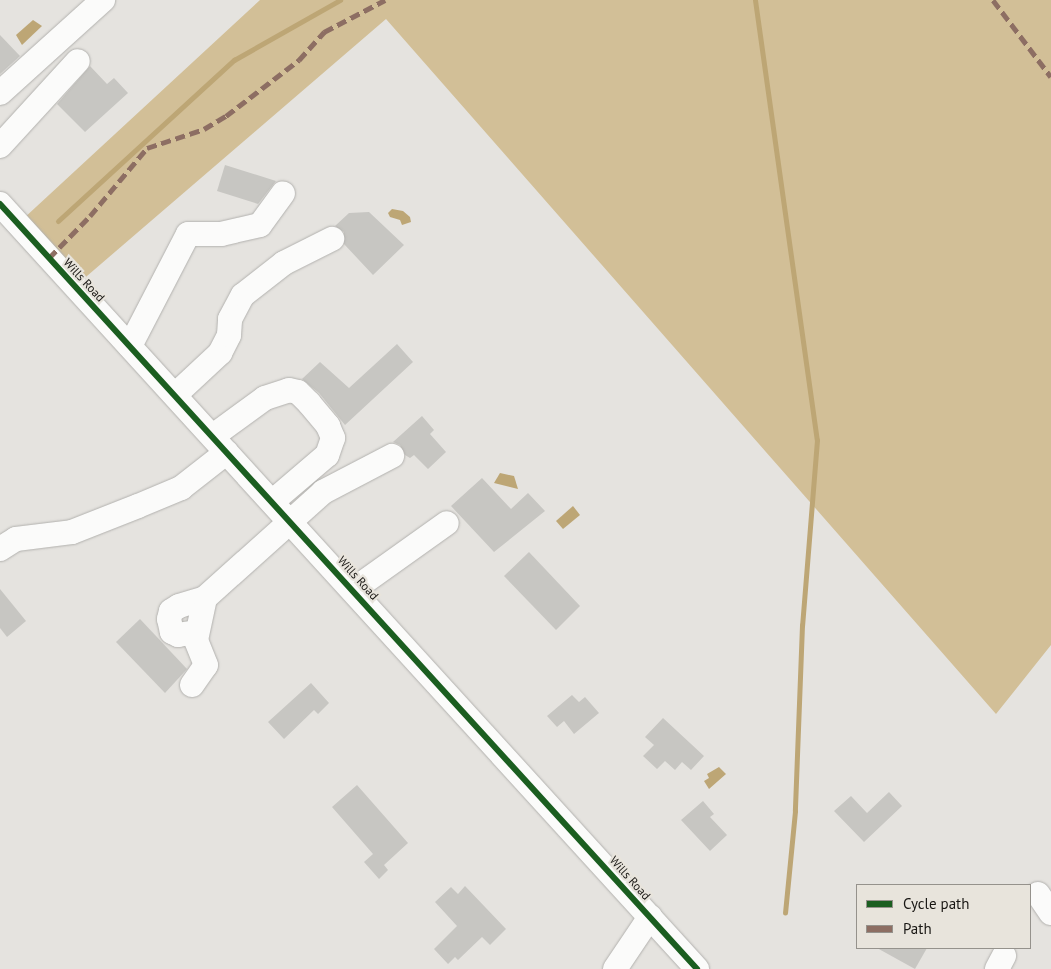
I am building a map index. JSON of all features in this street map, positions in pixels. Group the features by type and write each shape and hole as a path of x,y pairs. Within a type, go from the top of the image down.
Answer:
{"street":[{"path":"0,93 104,0"},
{"path":"0,146 78,61"},
{"path":"130,346 188,234 221,234 260,224 283,194"},
{"name":"Wills Road","path":"0,204 273,501 697,969"},
{"path":"175,395 220,353 229,335 230,319 243,295 284,263 332,239"},
{"path":"0,549 16,540 72,532 181,488 220,444 265,398 288,390 298,392 309,403 328,426 333,438 327,455 273,501"},
{"path":"192,684 206,665 196,640 205,598 335,484 392,456"},
{"path":"353,590 447,523"},
{"path":"1038,894 1051,914"},
{"path":"615,969 650,917"}],"shaded area":[{"path":"260,0 1051,0 1051,645 996,714 386,19 80,282 23,219"},
{"path":"33,20 42,26 22,45 16,35"},
{"path":"392,209 403,211 410,217 411,222 402,225 400,220 390,217 388,213"},
{"path":"500,473 514,476 518,489 494,483"},
{"path":"573,506 580,515 563,529 556,521"},
{"path":"719,767 726,774 709,789 704,781 709,778 707,774"}],"building":[{"path":"0,35 20,56 0,74"},
{"path":"90,66 107,84 114,78 128,93 85,132 57,104"},
{"path":"225,165 276,181 258,204 217,191"},
{"path":"369,212 404,245 373,275 344,244 344,232 335,226 349,213"},
{"path":"397,344 413,362 345,425 319,393 302,379 320,362 349,388"},
{"path":"422,416 434,430 430,434 446,452 428,469 414,455 410,458 405,455 400,445 393,442"},
{"path":"482,478 511,509 528,493 545,511 494,552 451,506"},
{"path":"529,552 580,606 556,630 504,576"},
{"path":"0,589 26,621 7,637 0,628"},
{"path":"140,619 187,669 165,693 116,642"},
{"path":"311,683 329,703 318,714 314,710 284,739 268,722"},
{"path":"572,695 579,702 585,697 599,713 574,734 564,721 557,727 547,716"},
{"path":"663,718 704,756 691,770 682,762 675,770 665,761 657,769 643,756 654,745 645,737"},
{"path":"357,785 408,843 384,865 388,870 379,879 364,862 373,854 332,807"},
{"path":"889,792 902,806 864,842 834,811 851,796 867,813"},
{"path":"703,801 714,814 710,817 727,835 710,851 681,820"},
{"path":"465,886 506,929 490,945 482,937 458,960 455,957 448,964 434,949 457,926 435,902 451,887 458,894"},
{"path":"879,949 926,949 915,969"}],"waterway":[{"path":"58,221 234,60 340,0"},
{"path":"755,0 817,440 802,625 795,811 785,913"}],"marked path":[{"path":"49,258 90,216 147,148 204,129 226,116 299,60 324,32 385,0"},
{"path":"993,0 1051,77"}],"cycle path":[{"path":"0,204 697,969"}]}
